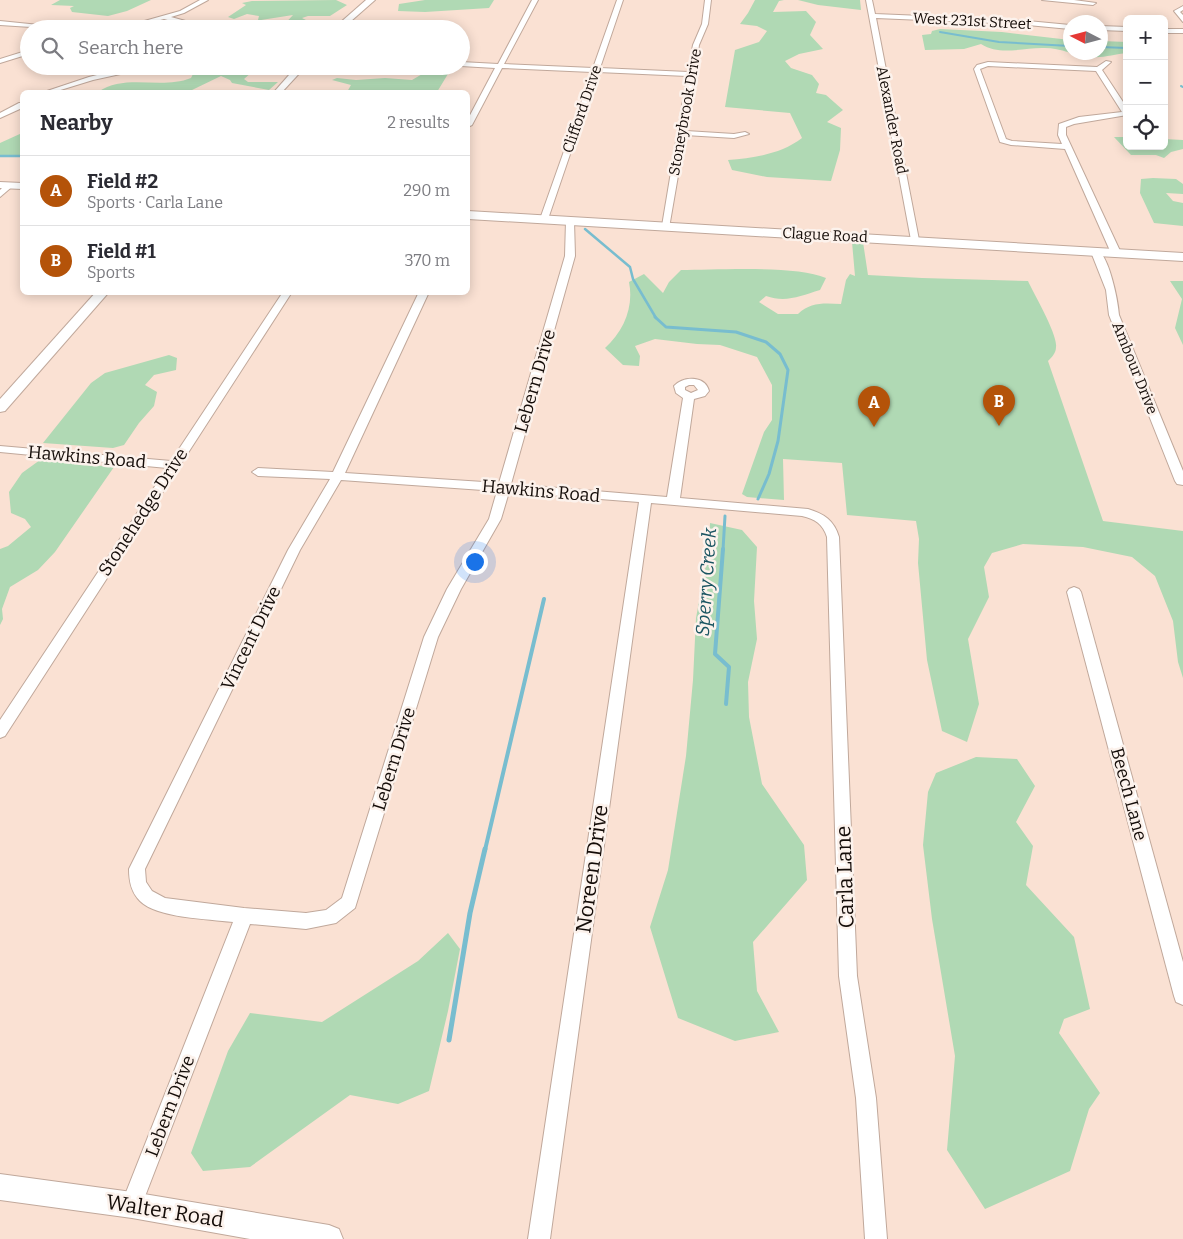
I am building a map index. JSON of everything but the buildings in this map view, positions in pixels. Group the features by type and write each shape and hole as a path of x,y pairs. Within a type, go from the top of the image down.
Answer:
{"main road":[{"path":"5,185 20,186"},
{"name":"Clague Road","path":"470,215 1183,257"}],"street":[{"path":"154,20 195,6 205,0"},
{"path":"348,20 371,0"},
{"path":"470,121 535,0"},
{"name":"Clifford Drive","path":"544,219 620,0"},
{"name":"Stoneybrook Drive","path":"666,226 696,45 705,24 708,0"},
{"name":"Alexander Road","path":"869,0 915,240"},
{"path":"1045,0 1093,3"},
{"path":"1183,8 1177,12 1183,20"},
{"name":"West 231st Street","path":"873,16 1018,22 1063,26"},
{"path":"165,17 172,20"},
{"path":"0,23 20,25"},
{"path":"1108,28 1123,29"},
{"path":"1168,31 1183,31"},
{"path":"0,61 20,55"},
{"path":"1066,147 1011,143 1003,140 976,69 979,66 988,64 1098,69 1108,62"},
{"path":"470,64 692,74"},
{"path":"1098,69 1126,113 1091,116 1073,120 1062,126 1062,136 1116,253"},
{"path":"53,90 103,75"},
{"path":"280,90 294,75"},
{"path":"0,116 20,106"},
{"path":"0,109 11,111"},
{"path":"681,133 734,136 745,134"},
{"path":"0,194 5,185"},
{"name":"Lebern Drive","path":"132,1205 244,916 306,921 330,917 349,903 432,637 454,588 495,519 570,256 570,221"},
{"name":"Ambour Drive","path":"1096,252 1111,287 1114,315 1181,481 1183,481"},
{"path":"0,408 100,295"},
{"name":"Stonehedge Drive","path":"0,732 286,295"},
{"name":"Vincent Drive","path":"244,916 163,904 146,896 138,884 137,868 294,550 338,475 423,295"},
{"path":"672,502 675,473 686,428 690,397"},
{"name":"Hawkins Road","path":"0,449 174,465"},
{"name":"Hawkins Road","path":"258,472 338,475 802,512 822,518"},
{"name":"Noreen Drive","path":"538,1239 645,500"},
{"name":"Carla Lane","path":"822,518 831,529 833,537 848,976 866,1098 876,1239"},
{"name":"Beech Lane","path":"1074,592 1183,996"},
{"name":"Walter Road","path":"0,1187 132,1205 329,1239"}],"green space":[{"path":"60,0 151,0 127,11 108,16 72,12 70,8 74,6 51,5"},
{"path":"336,0 347,5 330,16 308,16 302,18 306,20 288,20 293,15 261,20 258,20 259,16 247,14 234,19 228,17 246,5 242,3 252,1"},
{"path":"425,0 494,0 489,8 425,12 398,11 399,4"},
{"path":"755,0 784,0 779,1 773,12 806,11 816,22 810,35 823,49 799,54 785,61 791,68 812,75 819,84 816,93 826,95 843,110 827,122 841,128 840,150 831,181 767,177 732,170 728,160 767,154 785,148 802,138 790,113 725,107 735,50 759,42 767,31 757,26 740,24"},
{"path":"798,0 860,0 861,10 818,5"},
{"path":"940,29 1002,32 1063,39 1063,51 1034,48 1003,51 988,48 981,44 964,49 925,50 922,35 931,34 932,31"},
{"path":"1108,41 1123,42 1123,54 1108,56"},
{"path":"192,75 249,75 244,79 248,82 278,82 269,90 232,83 221,76 192,90 102,90 120,83 168,83 191,78"},
{"path":"421,75 447,75 438,90 348,90 351,85 332,80 337,78 356,80 385,78 412,80"},
{"path":"20,134 20,156 0,156 0,143"},
{"path":"1114,137 1123,137 1123,147"},
{"path":"1168,139 1183,140 1183,149 1171,152 1164,158 1156,155 1131,155 1126,150 1168,150"},
{"path":"1141,179 1176,179 1183,184 1183,194 1166,193 1173,201 1183,203 1183,226 1154,223 1140,193"},
{"path":"852,242 863,242 868,275 1028,281 1056,341 1054,355 1048,361 1103,521 1183,531 1183,678 1178,662 1173,621 1155,576 1132,557 1083,547 1023,544 992,553 984,567 989,597 968,639 979,704 967,742 942,731 927,660 918,563 919,539 916,521 847,515 842,463 783,459 784,500 747,497 742,494 764,432 772,420 772,385 757,357 720,345 655,339 635,346 640,356 639,366 623,365 605,348 617,334 626,318 630,300 629,282 644,274 663,293 669,282 681,270 756,269 796,271 826,278 820,290 787,299 766,296 759,302 778,314 798,314 807,307 818,304 841,304 846,280 850,274 855,276"},
{"path":"1170,281 1183,281 1183,345 1175,328 1182,299"},
{"path":"169,355 177,358 176,370 154,375 145,385 157,392 154,406 139,423 124,445 113,448 43,443 91,383 105,373"},
{"path":"40,460 114,467 55,552 38,570 10,587 2,609 3,619 0,625 0,549 8,546 31,527 25,519 11,513 9,492 22,473"},
{"path":"710,523 742,530 757,547 754,601 757,639 748,682 749,717 762,784 804,845 807,880 753,942 757,991 779,1032 735,1041 678,1018 650,927 668,870 686,756 696,618 709,548"},
{"path":"976,757 1017,759 1035,786 1016,822 1033,846 1026,885 1074,937 1090,1009 1064,1019 1059,1033 1100,1093 1089,1109 1070,1171 985,1209 947,1150 955,1056 932,919 923,845 928,792 936,773"},
{"path":"448,933 460,949 429,1091 398,1104 350,1095 250,1167 203,1171 191,1153 228,1051 250,1013 322,1022 418,961"}],"waterway":[{"path":"940,32 999,42 1063,46"},
{"path":"1108,47 1123,48"},
{"name":"Sperry Creek","path":"0,156 20,156"},
{"name":"Sperry Creek","path":"585,229 630,267 633,279 656,318"},
{"name":"Sperry Creek","path":"656,318 666,327 736,332 766,342 780,354 788,370 778,441 769,474 758,499"},
{"name":"Sperry Creek","path":"723,550 725,516"},
{"name":"Sperry Creek","path":"723,549 715,654 729,667 726,704"},
{"path":"485,850 544,599"},
{"path":"449,1040 470,913 485,849"}],"place":[{"name":"Field #1","path":"999,426"},
{"name":"Field #2","path":"874,427"}]}
